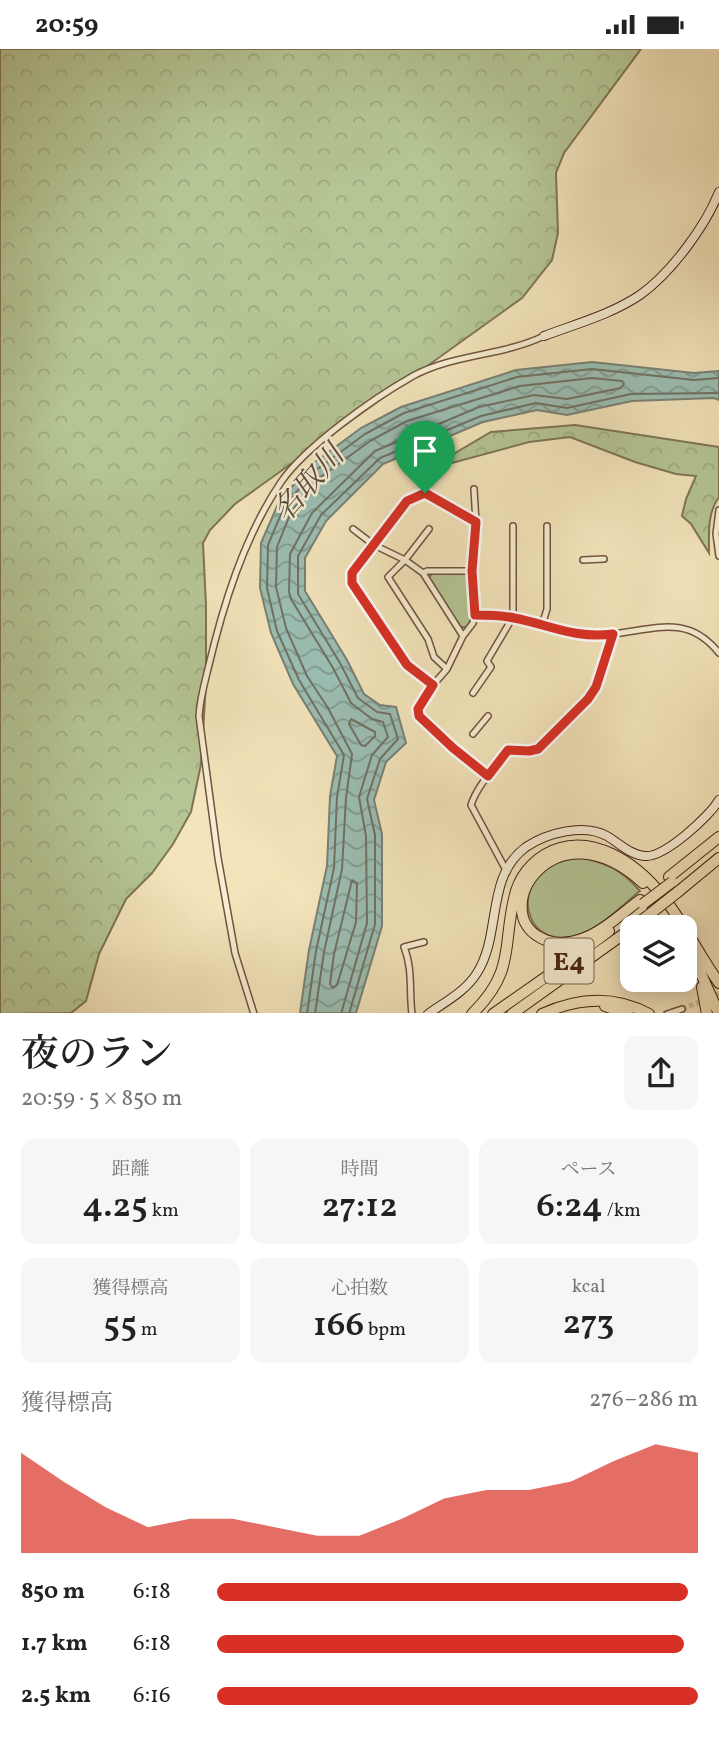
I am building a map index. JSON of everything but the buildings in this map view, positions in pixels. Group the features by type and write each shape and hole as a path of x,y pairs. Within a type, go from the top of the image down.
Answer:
{"highway":[{"path":"670,879 719,837"},
{"name":"E4","path":"492,1013 573,958 670,879 719,844"},
{"path":"472,1013 490,994 501,973 508,951 515,893 523,875 536,861 558,848 576,845 594,847 615,855 635,867 663,895 673,915"},
{"path":"620,916 591,935 563,943 537,937 527,925 522,909 524,891 538,870 553,859 580,853 599,856 628,871 659,899 670,915"},
{"name":"E4","path":"649,915 719,858"},
{"path":"621,915 641,902"},
{"name":"E4","path":"512,1013 620,936"},
{"path":"697,954 719,983"},
{"path":"697,959 719,998"},
{"path":"697,964 719,1013"},
{"path":"697,971 707,1013"},
{"path":"542,1013 573,1003 596,1000 629,1005 649,1013"},
{"path":"549,1013 596,1005 628,1013"}],"street":[{"path":"254,1013 236,953 218,858 199,716 201,693 218,626 247,546 282,481 314,447 349,419 413,376 544,336 608,311 641,294 677,257 708,213 719,192"},
{"path":"474,489 476,522 472,571 475,615 473,623 463,636 447,669 418,709 419,716 488,776"},
{"path":"433,685 407,665 352,583 352,573 407,501 425,493 476,522"},
{"path":"719,510 716,534 719,557"},
{"path":"473,693 491,667 486,661 513,617 513,526"},
{"path":"542,625 547,609 547,526"},
{"path":"353,529 374,545 405,560 423,573 463,636"},
{"path":"429,529 388,577 428,639 434,657 447,669"},
{"path":"583,560 604,559"},
{"path":"423,573 472,571"},
{"path":"475,615 513,617 592,637 684,627 699,633 719,653"},
{"path":"506,870 471,805 508,750 538,749 588,699 601,675 613,634"},
{"path":"473,734 488,716"},
{"path":"428,1013 463,989 478,971 491,940 498,895 506,870 519,854 537,841 577,830 598,832 635,854 652,856 668,847 706,816 719,800"},
{"path":"412,1013 411,977 404,947 424,942"},
{"path":"667,1013 682,1009"}],"green space":[{"path":"0,49 641,49 564,153 556,173 558,233 552,260 522,298 235,504 210,530 203,543 206,683 201,764 191,812 152,873 126,899 99,954 86,1001 71,1013 0,1013"},
{"path":"575,425 719,447 719,497 711,517 709,553 691,524 682,516 696,476 676,474 635,462 570,437 529,442 426,470 491,432"},
{"path":"432,574 468,574 470,622 466,627 460,627 431,583 429,577"},
{"path":"580,857 613,868 627,877 640,891 603,922 586,932 560,938 546,934 536,926 530,915 530,888 537,876 549,866"}],"water":[{"name":"名取川","path":"592,362 694,373 719,371 719,400 632,401 567,415 537,410 483,422 383,464 326,521 305,558 305,591 347,660 364,694 380,705 396,707 406,743 386,762 374,800 382,834 382,926 356,1013 300,1013 309,950 327,866 330,796 337,756 293,684 271,633 260,588 261,543 278,504 307,468 361,428 401,407 516,370"}],"tunnel":[{"path":"682,1009 719,994"}],"route":[{"path":"425,493 476,522 472,571 475,615 513,617 576,635 592,637 613,634 601,675 588,699 538,749 508,750 488,776 419,716 418,709 433,685 407,665 352,583 352,573 407,501 425,493"}]}
